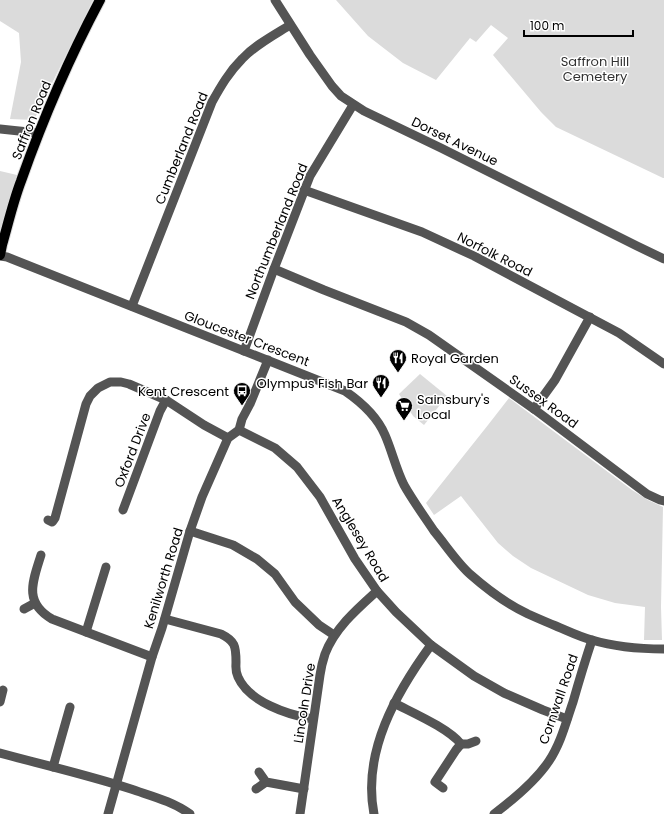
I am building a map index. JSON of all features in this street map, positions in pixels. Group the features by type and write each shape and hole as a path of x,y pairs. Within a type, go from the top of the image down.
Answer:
{"main road":[{"name":"Saffron Road","path":"0,255 20,183 38,133 76,46 100,0"}],"street":[{"name":"Dorset Avenue","path":"275,0 332,86 341,96 353,105 664,259"},
{"name":"Cumberland Road","path":"132,306 212,102 225,78 243,58 255,48 290,24"},
{"name":"Northumberland Road","path":"244,351 310,176 353,105"},
{"path":"0,129 38,133"},
{"name":"Norfolk Road","path":"304,190 422,232 474,256 590,317 664,364"},
{"name":"Gloucester Crescent","path":"0,255 345,391 370,412 379,423 385,434 397,470 412,499 450,551 470,574 496,595 526,614 571,633 612,645 635,648 664,649"},
{"name":"Sussex Road","path":"274,269 406,322 430,335 534,409 648,494 664,501"},
{"path":"534,409 555,380 590,317"},
{"path":"48,520 53,521 64,500 86,404 90,396 98,388 110,382 121,382 128,384 166,400 204,425 228,438 239,430 242,419 250,404 268,360"},
{"name":"Oxford Drive","path":"128,507 160,411 166,400"},
{"name":"Anglesey Road","path":"239,430 275,448 297,467 320,497 355,559 377,591 396,612 431,645 474,676 504,693 567,719"},
{"name":"Kenilworth Road","path":"108,814 152,657 165,619 190,532 202,497 228,438"},
{"path":"190,532 233,545 257,559 275,574 296,602 319,625 334,635"},
{"path":"41,555 32,587 33,598 38,607 46,615 152,657"},
{"path":"86,632 96,601 98,575 106,567"},
{"name":"Lincoln Drive","path":"300,814 313,719 325,654 334,635 348,618 377,591"},
{"path":"24,609 35,602"},
{"path":"165,619 221,634 232,641 236,653 236,670 238,677 244,686 254,696 266,704 298,716 313,719"},
{"name":"Cornwall Road","path":"494,814 540,774 558,745 592,640"},
{"path":"374,814 372,806 372,784 376,752 383,728 399,693 431,645"},
{"path":"0,702 3,690"},
{"path":"394,703 429,721 452,736 461,744 468,744 476,741"},
{"path":"53,768 70,707"},
{"path":"443,788 435,782 461,744"},
{"path":"0,753 116,784 165,800 190,814"},
{"path":"259,772 266,782 304,789"},
{"path":"256,789 266,782"}],"green space":[{"path":"0,0 93,0 34,120 10,119 21,62 19,33 0,21"},
{"name":"Saffron Hill Cemetery","path":"336,0 664,0 664,178 556,127 541,112 493,55 508,38 491,25 476,42 470,38 436,80 403,63 368,36"},
{"path":"0,171 17,175 0,231"},
{"path":"420,374 447,396 424,425 413,416 399,394"},
{"path":"509,398 632,490 663,507 661,607 662,640 644,640 645,607 615,603 588,595 531,568 513,556 498,543 461,496 434,515 426,503"}],"place":[{"name":"Royal Garden","path":"398,373"},
{"name":"Olympus Fish Bar","path":"381,398"},
{"name":"Kent Crescent","path":"242,406"},
{"name":"Sainsbury's Local","path":"404,421"}]}
